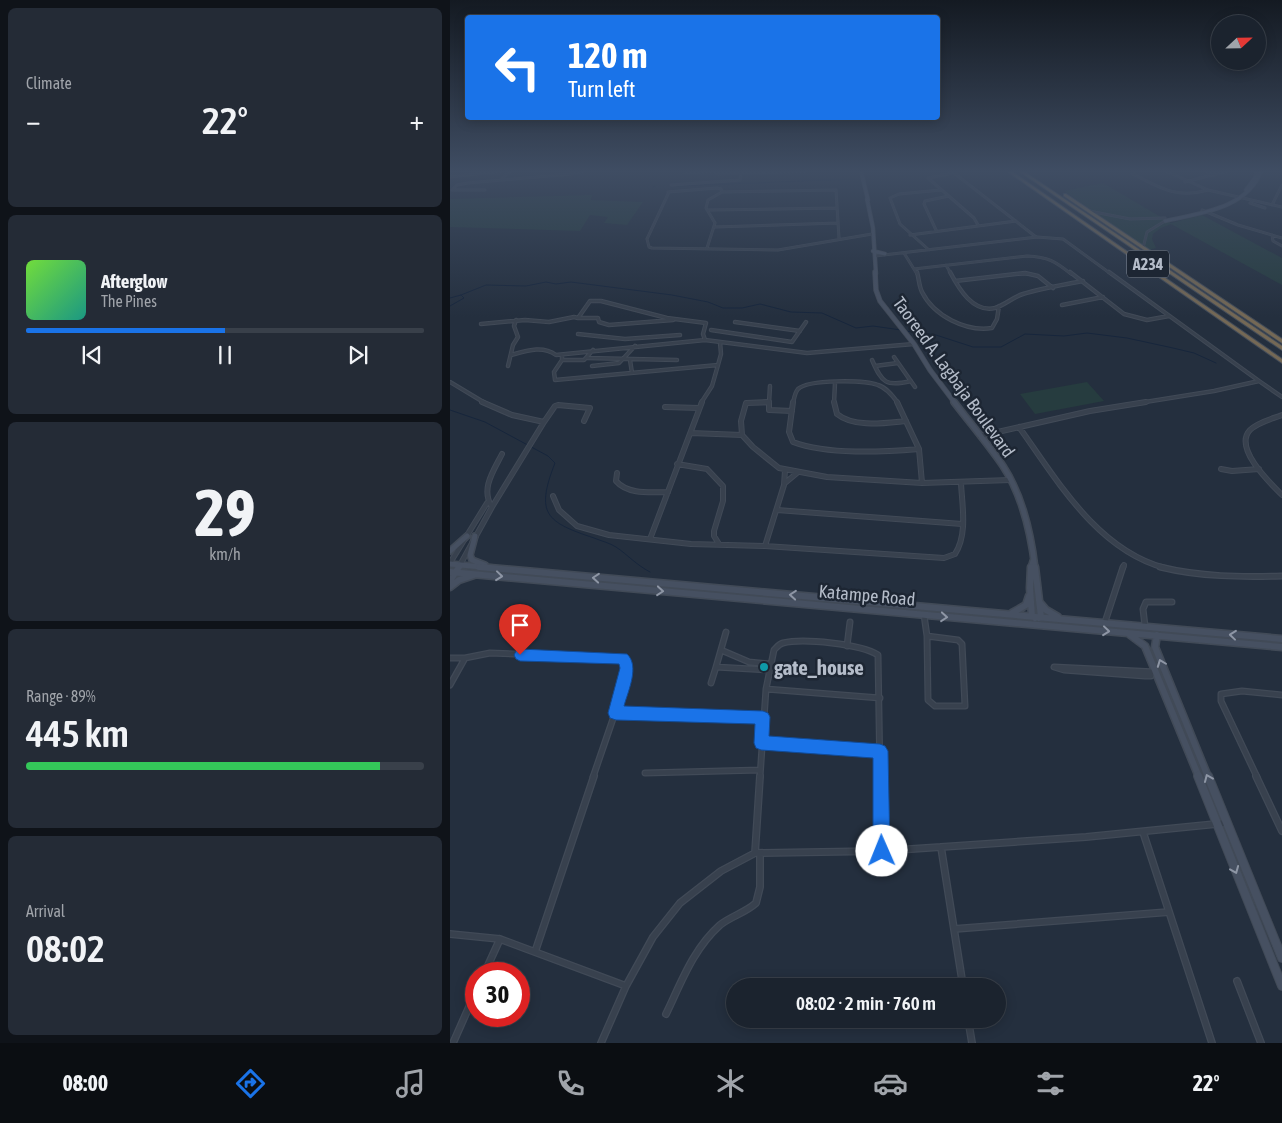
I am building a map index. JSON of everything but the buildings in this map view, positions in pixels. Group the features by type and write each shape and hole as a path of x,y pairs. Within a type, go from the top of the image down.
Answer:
{"highway":[{"path":"1079,220 1282,361"},
{"name":"A234","path":"1084,220 1282,356"},
{"name":"A234","path":"1093,220 1282,348"},
{"path":"1102,220 1282,341"},
{"path":"1190,279 1210,300"},
{"path":"1240,327 1246,328 1249,326"},
{"path":"1252,336 1261,334"}],"street":[{"path":"656,220 647,239 648,246 652,248 778,250 839,238 872,234"},
{"path":"707,248 715,223 713,220"},
{"path":"838,220 839,238"},
{"name":"Taoreed A. Lagbaja Boulevard","path":"872,220 876,290 880,301 914,344 930,370 1003,467 1021,503 1034,558 1040,603 1037,618"},
{"path":"899,220 910,235 923,244 926,249"},
{"path":"931,220 936,230"},
{"path":"975,220 978,225"},
{"path":"1154,220 1165,220"},
{"path":"1143,248 1147,232 1165,220"},
{"path":"1225,220 1282,238"},
{"path":"910,235 936,230 1016,221 1036,236"},
{"path":"714,226 838,223"},
{"path":"1272,235 1273,241 1282,246"},
{"path":"874,255 1036,236 1068,241 1282,397"},
{"path":"874,255 926,249"},
{"path":"904,253 918,275 922,292 928,301 937,311 959,324 982,331 992,328 997,319 999,306"},
{"path":"914,269 1037,256 1056,261 1124,314 1147,320 1170,316"},
{"path":"946,265 955,281 970,300 986,308 999,306 1014,297 1083,281"},
{"path":"955,281 1024,273 1038,276 1053,288"},
{"path":"1062,305 1103,297"},
{"path":"578,318 590,300 601,301 676,320 706,323 703,334 705,340"},
{"path":"481,324 516,320 550,322 574,317 598,318 599,322 609,325 676,320"},
{"path":"508,366 518,337 514,326 516,320"},
{"path":"735,322 800,331"},
{"path":"711,330 768,340 792,342 806,322"},
{"path":"578,334 614,338 680,335"},
{"path":"611,348 614,338"},
{"path":"511,355 543,350 552,351 556,355 705,340 807,353 914,344"},
{"path":"763,348 768,340"},
{"path":"650,538 699,408 706,393 712,386 721,354 720,342"},
{"path":"592,366 618,363 635,346"},
{"path":"587,358 593,350"},
{"path":"562,354 562,360 554,372 555,380 718,365"},
{"path":"894,357 915,386"},
{"path":"562,360 572,361 587,358 677,360"},
{"path":"604,365 607,358"},
{"path":"630,360 632,373"},
{"path":"872,360 880,378 886,383 894,386 911,382"},
{"path":"875,366 898,363"},
{"path":"980,436 1132,402 1214,391 1259,381"},
{"path":"450,382 506,413 526,420 544,422"},
{"path":"918,449 882,452 807,447 793,442 789,436 788,428 795,395 800,388 809,385 863,382 884,388 891,394 906,421 918,449 922,483"},
{"path":"835,383 836,411 841,417 854,422 906,421"},
{"path":"884,388 886,383"},
{"path":"770,386 769,410 792,411"},
{"path":"769,403 746,403 740,421 742,435 767,459 785,470 826,477 922,483 1010,480"},
{"path":"450,581 453,572 460,565 492,507 555,406 590,408 584,421"},
{"path":"665,407 699,408"},
{"path":"1282,415 1252,428 1248,433 1246,450 1259,469 1282,495"},
{"path":"1019,427 1085,512 1122,548 1135,556 1176,570 1199,575 1226,577 1282,576"},
{"path":"691,432 742,435"},
{"path":"450,563 487,503 487,490 490,478 502,454"},
{"path":"677,464 707,469 723,486 723,501 714,531 714,536 719,544"},
{"path":"1221,469 1232,471 1259,469"},
{"path":"765,546 784,485 785,470"},
{"path":"617,473 616,481 619,487 668,492"},
{"path":"784,485 798,473"},
{"path":"553,496 559,510 577,526 609,535 691,544 719,544 746,547 765,546 944,558 954,556 959,549 962,537 961,483"},
{"path":"487,503 492,507"},
{"path":"777,510 962,524"},
{"path":"450,550 467,536"},
{"path":"475,536 470,555 472,560 490,567"},
{"name":"Taoreed A. Lagbaja Boulevard","path":"1034,558 1030,571 1029,593 1037,618"},
{"name":"Katampe Road","path":"450,563 1282,639"},
{"path":"1105,622 1124,565"},
{"name":"Katampe Road","path":"453,572 1282,647"},
{"path":"450,587 459,580 479,574"},
{"path":"1010,614 1022,609 1026,605 1029,593"},
{"path":"1146,626 1144,609 1146,602 1172,602"},
{"path":"1040,603 1053,614 1063,619"},
{"path":"924,615 927,636 928,700 936,706 965,706 962,644 958,640 927,636"},
{"path":"1027,623 1037,618 1044,625"},
{"path":"847,646 850,622"},
{"path":"711,684 726,632"},
{"path":"1129,633 1145,646 1282,986"},
{"path":"1157,635 1154,648 1282,958"},
{"path":"666,1014 685,974 705,941 721,924 756,903 760,893 757,853 763,717 770,664 774,650 783,643 799,642 847,646 873,650 877,653 880,698 882,851"},
{"path":"721,650 749,662 770,664"},
{"path":"450,658 464,660 494,651 506,654 622,658 626,662 616,713 535,952"},
{"path":"450,685 464,660"},
{"path":"746,669 749,662"},
{"path":"1089,670 1057,669 1054,666 1151,676 1154,672"},
{"path":"716,667 769,670"},
{"path":"766,689 880,698"},
{"path":"1282,695 1234,691 1221,694 1221,701 1282,831"},
{"path":"616,713 763,717"},
{"path":"761,743 880,751"},
{"path":"645,773 760,770"},
{"path":"602,1043 626,986 653,936 680,903 721,871 757,853 882,851 1143,832 1226,823"},
{"path":"1143,832 1212,1043"},
{"path":"941,847 962,978"},
{"path":"954,928 1169,912"},
{"path":"450,934 500,939 626,986"},
{"path":"489,962 500,939"},
{"path":"1237,981 1261,1043"},
{"path":"453,1043 465,1016"},
{"path":"970,1028 972,1043"}],"green space":[{"path":"450,220 587,220 580,231 450,227"},
{"path":"606,220 631,220 627,225 604,223"},
{"path":"1105,220 1165,220 1171,223 1184,220 1211,220 1282,258 1282,285 1171,224 1153,234 1152,239 1156,248 1149,250"},
{"path":"1087,382 1104,401 1035,414 1020,394"}],"waterway":[{"path":"461,295 486,285 526,286 546,282 556,284 571,282 672,295 708,302 723,308 742,308 760,304 791,312 822,313 856,328 873,326 901,330"},
{"path":"450,298 461,295"},
{"path":"450,306 464,298 461,295"},
{"path":"905,331 936,335 973,347 1001,347 1025,334 1064,336 1087,333 1127,338 1173,348 1194,353 1216,363"},
{"path":"450,410 485,422 548,456 555,463 549,480 546,505 549,514 555,521 565,527 614,546 650,572"}],"place":[{"name":"gate_house","path":"764,667"}],"route":[{"path":"520,655 622,658 626,662 626,668 616,713 763,717 761,743 880,751 882,851"}]}
